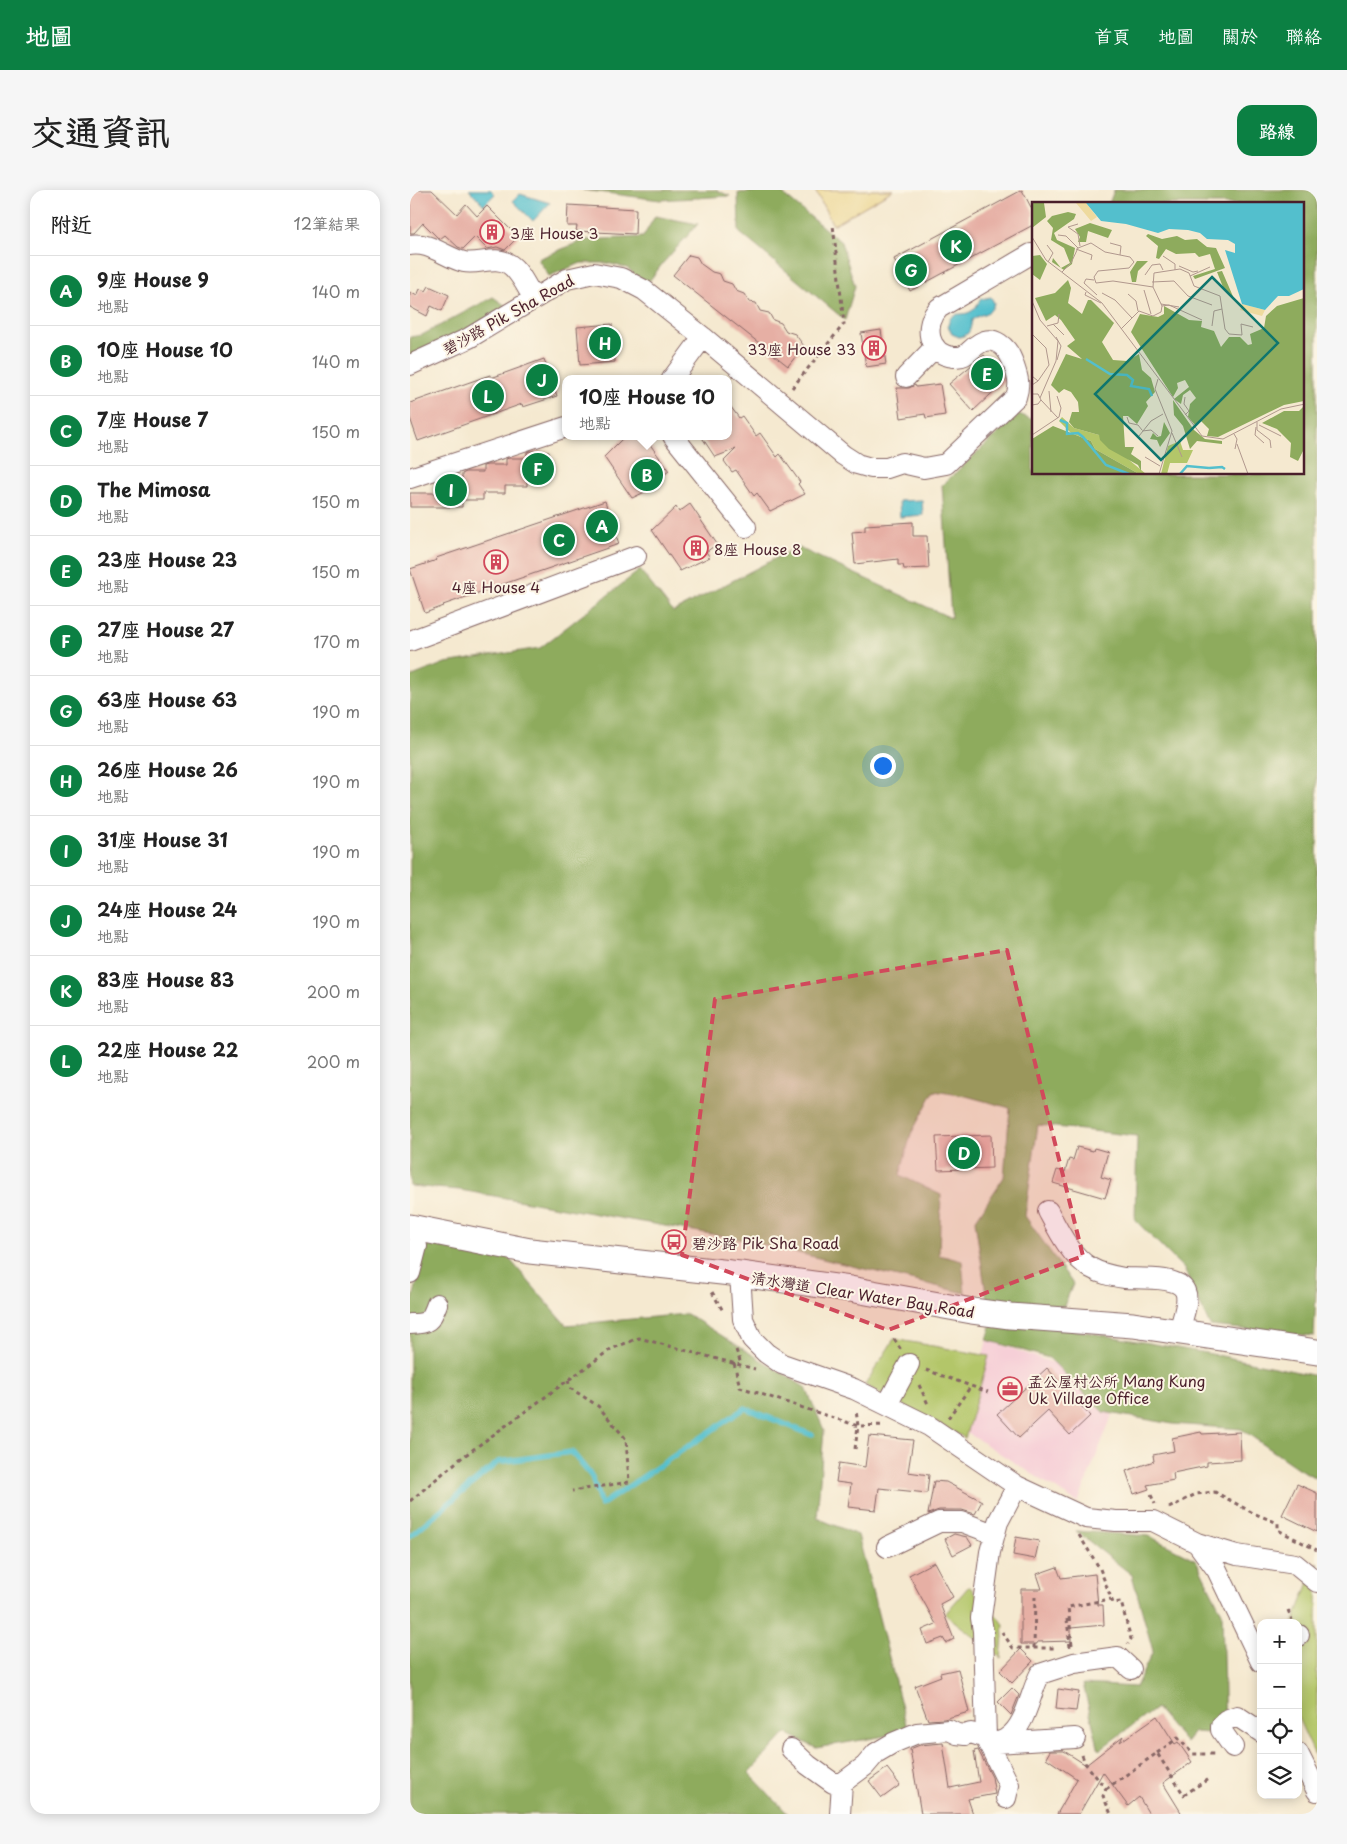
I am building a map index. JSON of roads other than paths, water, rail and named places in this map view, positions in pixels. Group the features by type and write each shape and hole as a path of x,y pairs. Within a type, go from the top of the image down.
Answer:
{"main road":[{"name":"清水灣道 Clear Water Bay Road","path":"414,1237 740,1274 850,1289 972,1311 1133,1325 1317,1352"}],"street":[{"path":"410,245 421,244 464,262 503,261 512,267 534,299"},
{"path":"906,377 935,347 931,341 929,327 934,313 939,308 1031,254"},
{"name":"碧沙路 Pik Sha Road","path":"410,365 469,338 567,279 594,273 620,278 644,290 856,464 871,468 887,468 902,463 924,468 946,464 1016,397 1019,387 1010,354 1003,345 992,340 980,343 967,355 960,357 946,356 935,347"},
{"path":"675,375 703,337"},
{"path":"410,478 562,428"},
{"path":"676,440 746,527"},
{"path":"410,641 636,556"},
{"path":"1048,1211 1061,1238 1088,1267 1099,1273 1113,1276 1170,1280 1179,1284 1185,1290 1186,1298 1179,1332"},
{"path":"410,1273 414,1237"},
{"path":"740,1274 743,1319 752,1339 766,1353 782,1364 854,1389 939,1430 1017,1486 1086,1518 1153,1521 1197,1543 1237,1555 1295,1564 1317,1582"},
{"path":"410,1324 422,1324 432,1318 437,1304"},
{"path":"887,1405 908,1364"},
{"path":"1006,1798 1009,1785 987,1741 981,1618 994,1534 998,1522 1017,1486"},
{"path":"887,1547 939,1522 962,1522 994,1534"},
{"path":"1197,1543 1217,1570 1257,1652"},
{"path":"987,1741 1006,1740 1014,1733 1026,1712 1040,1674 1074,1662 1118,1657 1131,1669"},
{"path":"1229,1750 1221,1730 1221,1726 1226,1720 1237,1716 1257,1729"},
{"path":"791,1749 808,1765 833,1783 842,1783 892,1743 917,1732 949,1730 957,1734 965,1735 971,1733 987,1741 1075,1738"},
{"path":"1298,1754 1317,1791"},
{"path":"840,1814 842,1783"}],"water":[{"path":"469,190 491,190 495,194 484,205"},
{"path":"520,194 550,203 533,221 513,201"},
{"path":"991,297 994,303 993,307 988,312 972,320 968,333 959,337 952,334 948,326 951,317 970,312 981,299"},
{"path":"922,500 923,515 900,517 899,501"}],"waterway":[{"path":"410,1536 498,1462 572,1452 592,1477 601,1505 745,1408 812,1435"}],"place":[{"name":"3座 House 3","path":"492,232"},
{"name":"83座 House 83","path":"956,246"},
{"name":"63座 House 63","path":"911,270"},
{"name":"26座 House 26","path":"605,343"},
{"name":"33座 House 33","path":"874,348"},
{"name":"23座 House 23","path":"987,374"},
{"name":"24座 House 24","path":"542,380"},
{"name":"22座 House 22","path":"488,396"},
{"name":"27座 House 27","path":"538,469"},
{"name":"10座 House 10","path":"647,475"},
{"name":"31座 House 31","path":"451,490"},
{"name":"9座 House 9","path":"602,526"},
{"name":"7座 House 7","path":"559,540"},
{"name":"8座 House 8","path":"696,548"},
{"name":"4座 House 4","path":"496,562"},
{"name":"The Mimosa","path":"964,1153"},
{"name":"碧沙路 Pik Sha Road","path":"674,1242"},
{"name":"孟公屋村公所 Mang Kung Uk Village Office","path":"1010,1389"}]}
